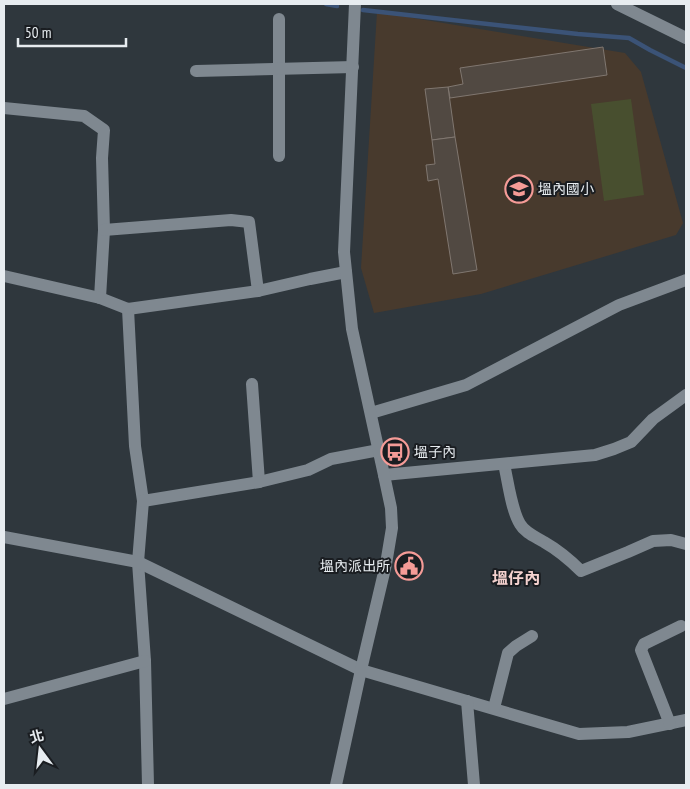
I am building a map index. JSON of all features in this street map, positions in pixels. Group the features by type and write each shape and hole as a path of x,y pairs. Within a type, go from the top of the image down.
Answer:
{"street":[{"path":"336,785 390,546 392,528 391,508 352,329 344,252 355,4"},
{"path":"617,4 686,38"},
{"path":"279,19 279,156"},
{"path":"196,71 353,67"},
{"path":"4,108 84,116 104,130 102,158 104,230 100,298"},
{"path":"104,230 232,220 249,222 258,291"},
{"path":"4,276 100,298 128,309 258,291 346,272"},
{"path":"371,413 466,385 619,305 686,282"},
{"path":"128,309 135,446 143,501 138,562 145,661 148,785"},
{"path":"252,384 259,482"},
{"path":"384,474 595,455 631,442 653,419 686,395"},
{"path":"143,501 259,482 308,470 331,459 379,450"},
{"path":"504,464 515,514 520,526 529,534 545,542 581,571 653,540 671,540 686,544"},
{"path":"4,536 138,562 361,670 580,734 628,732 686,720"},
{"path":"670,724 642,650 644,644 681,626"},
{"path":"494,708 508,653 532,636"},
{"path":"4,699 145,661"},
{"path":"467,701 474,785"}],"shaded area":[{"name":"塭內國小","path":"377,12 625,53 641,72 683,223 676,235 481,294 374,313 361,268"}],"green space":[{"path":"631,99 644,195 604,201 591,104"}],"building":[{"path":"603,47 607,75 450,98 448,87 463,84 460,68"},
{"path":"448,87 455,137 432,140 425,89"},
{"path":"455,137 477,270 453,274 438,179 428,181 426,165 435,164 432,140"}],"waterway":[{"path":"326,4 337,6"},
{"path":"363,10 629,38 686,68"}],"place":[{"name":"塭內國小","path":"519,189"},
{"name":"塭子內","path":"395,452"},
{"name":"塭內派出所","path":"409,566"}],"district":[{"name":"塭仔內","path":"516,578"}]}
